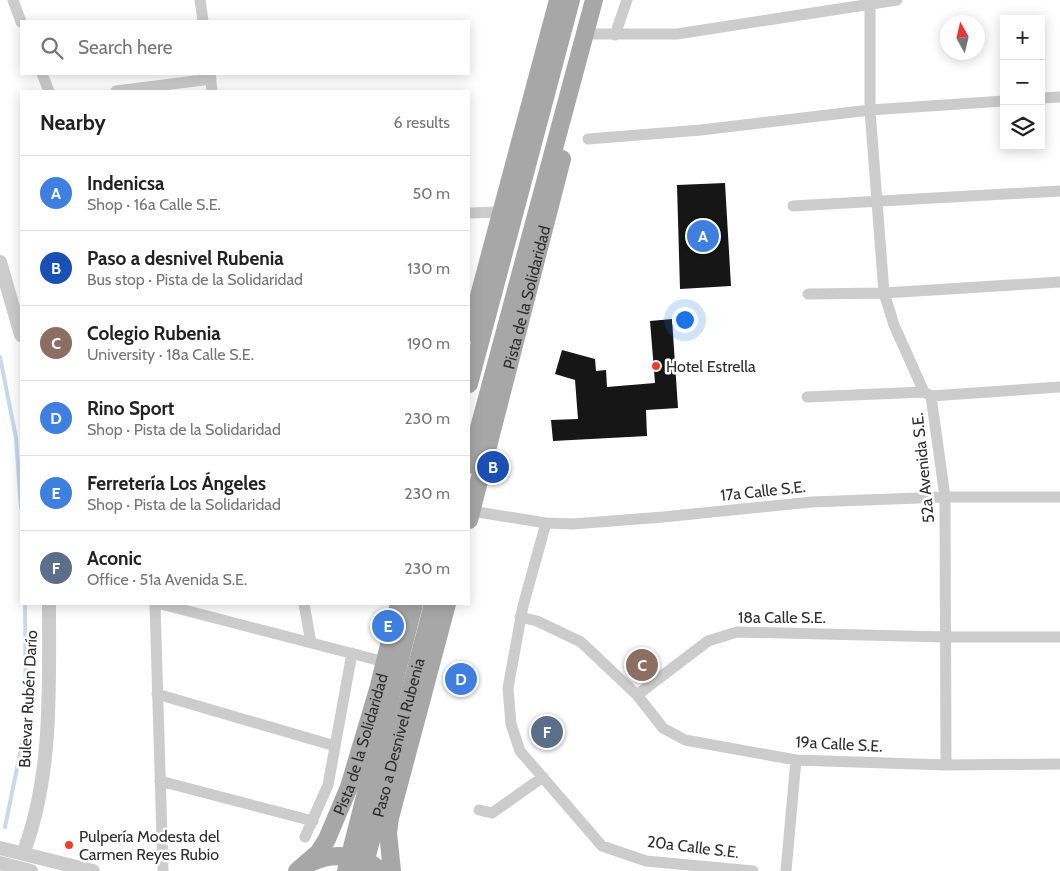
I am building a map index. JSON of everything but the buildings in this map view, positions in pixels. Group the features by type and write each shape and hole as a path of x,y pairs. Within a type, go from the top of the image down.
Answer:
{"main road":[{"path":"470,328 558,0"},
{"name":"Pista de la Solidaridad","path":"470,380 571,0"},
{"name":"Pista de la Solidaridad","path":"471,458 594,0"},
{"name":"Pista de la Solidaridad","path":"470,516 566,142 574,72"},
{"name":"Pista de la Solidaridad","path":"297,871 318,852 327,839 346,796 400,605"},
{"name":"Paso a Desnivel Rubenia","path":"346,871 414,605"},
{"name":"Paso a Desnivel Rubenia","path":"363,871 432,605"},
{"path":"392,871 388,833 390,818 447,605"},
{"path":"297,871 318,859 338,856 364,860 382,871"}],"street":[{"path":"13,0 20,20"},
{"path":"200,0 203,20"},
{"path":"615,35 627,0"},
{"path":"585,34 677,34 870,2 896,0"},
{"name":"52a Avenida S.E.","path":"870,2 870,110 884,293 894,325 928,394 945,496 946,766"},
{"path":"42,75 49,90"},
{"path":"126,90 211,81"},
{"path":"1045,98 1060,96"},
{"path":"588,139 701,130 870,110 1000,101"},
{"path":"793,206 1060,191"},
{"path":"470,213 500,212"},
{"path":"0,262 20,332"},
{"path":"808,294 884,293 1060,282"},
{"path":"806,397 928,394 1060,387"},
{"name":"17a Calle S.E.","path":"470,516 573,524 812,502 945,496 1060,497"},
{"name":"20a Calle S.E.","path":"546,523 520,617 508,688 511,724 520,751 602,846 646,861 753,871"},
{"name":"Bulevar Rubén Darío","path":"23,854 29,838 45,766 49,605"},
{"path":"155,605 163,871"},
{"path":"165,605 385,662"},
{"path":"304,605 311,643"},
{"path":"520,617 537,620 581,642 637,695"},
{"name":"18a Calle S.E.","path":"637,695 708,641 737,632 946,637 1060,637"},
{"path":"305,837 328,785 352,653"},
{"path":"157,694 335,746"},
{"name":"19a Calle S.E.","path":"637,695 663,728 685,740 796,760 946,766 1060,764"},
{"path":"786,871 796,760"},
{"path":"479,810 492,813 543,777"},
{"path":"160,781 313,821"},
{"path":"0,848 93,871"},
{"path":"0,863 31,871"}],"waterway":[{"path":"0,357 16,438 20,494"},
{"path":"5,827 26,724 25,605"}],"place":[{"name":"Indenicsa","path":"703,236"},
{"name":"Hotel Estrella","path":"656,366"},
{"name":"Paso a desnivel Rubenia","path":"493,467"},
{"name":"Ferretería Los Ángeles","path":"388,626"},
{"name":"Colegio Rubenia","path":"642,665"},
{"name":"Rino Sport","path":"461,679"},
{"name":"Aconic","path":"547,732"},
{"name":"Pulpería Modesta del Carmen Reyes Rubio","path":"69,845"}]}
